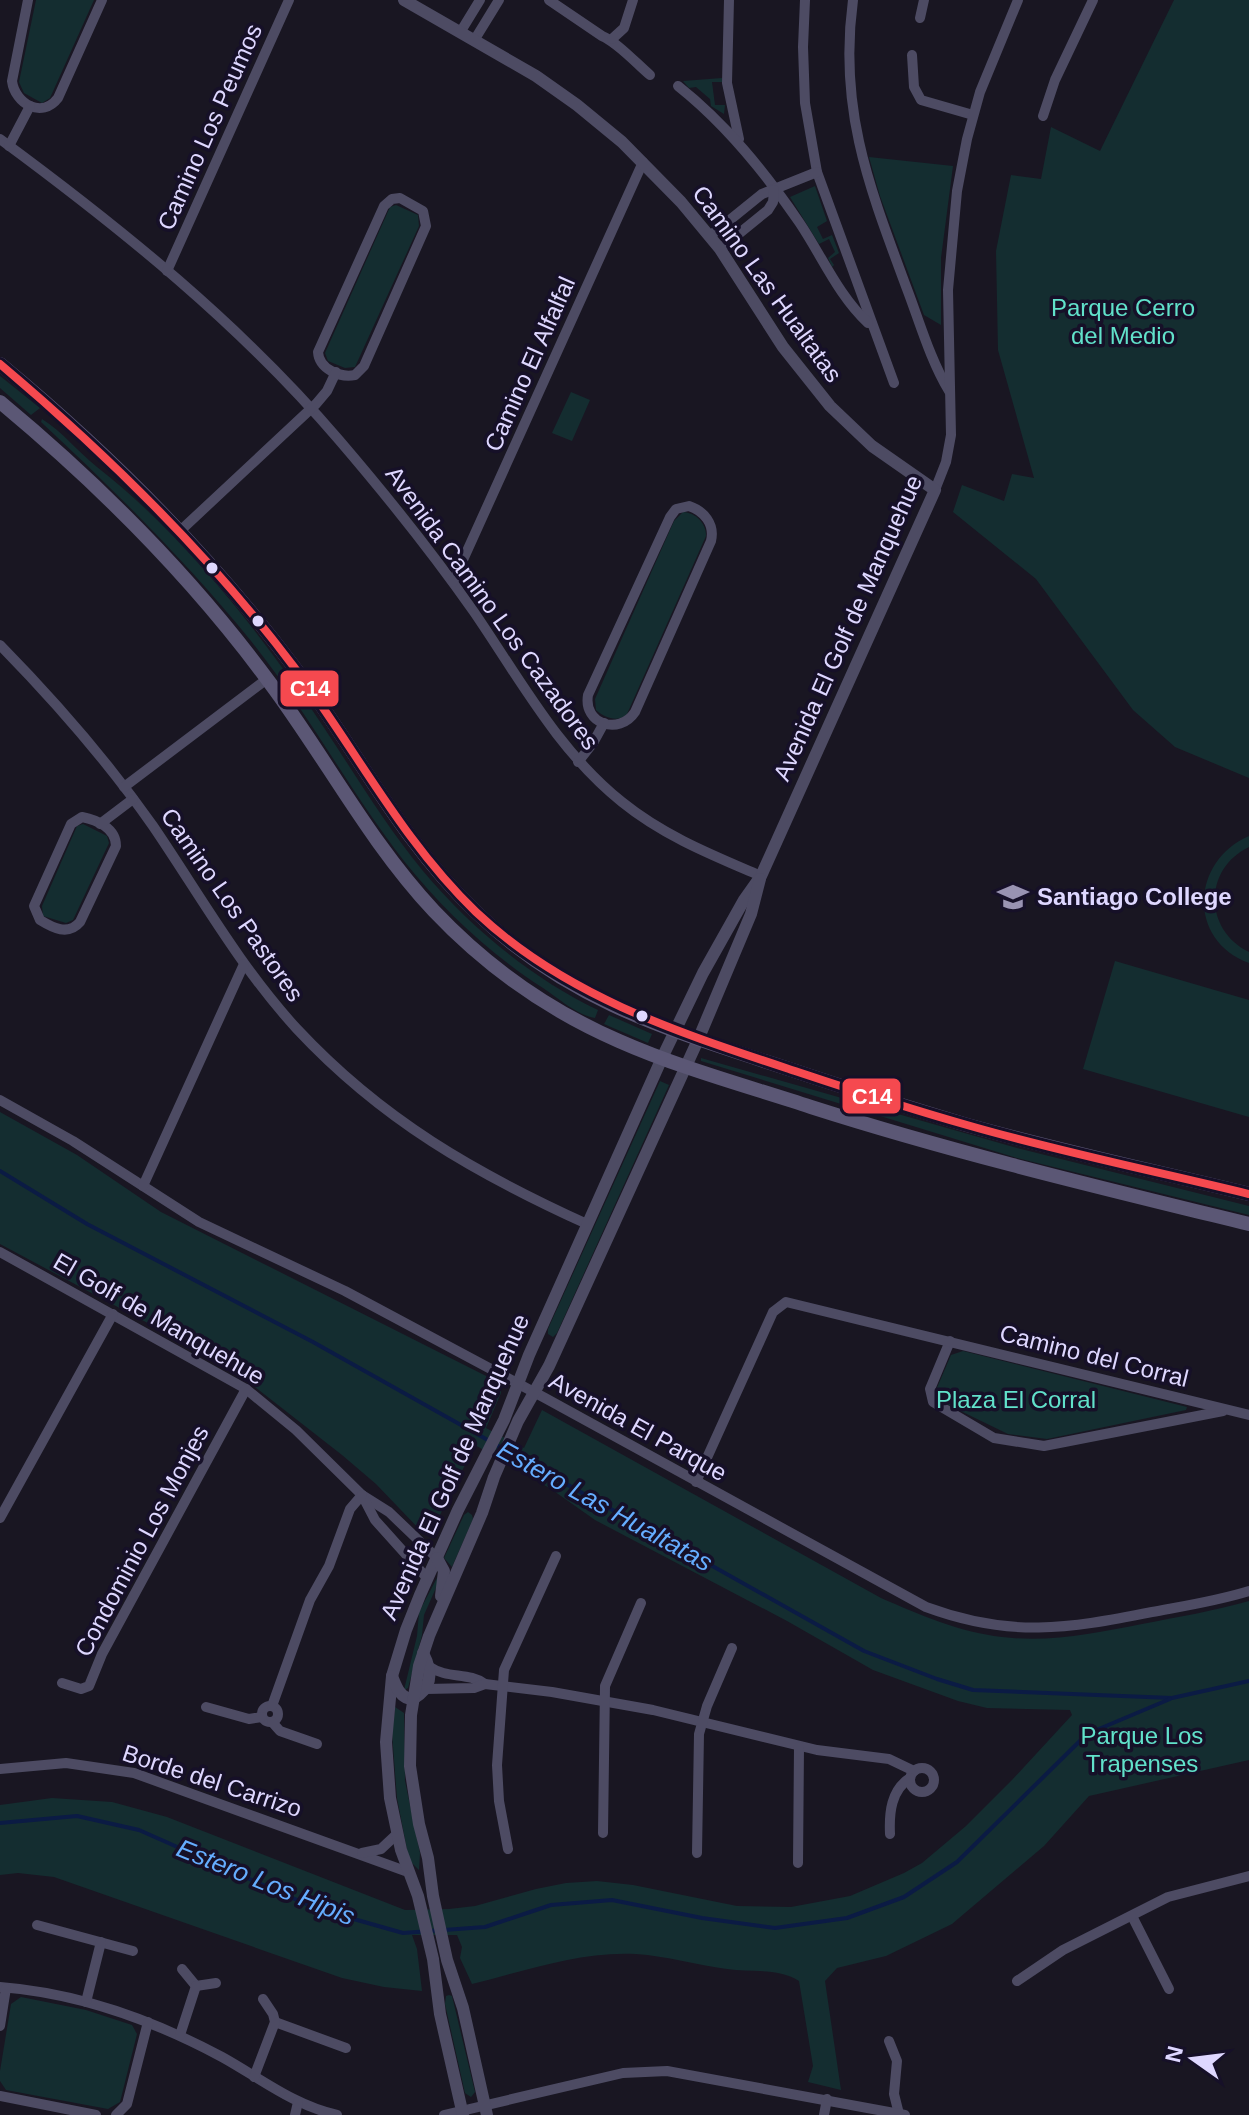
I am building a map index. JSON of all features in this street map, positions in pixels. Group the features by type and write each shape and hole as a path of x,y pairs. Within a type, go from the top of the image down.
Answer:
{"main road":[{"path":"0,364 117,466 180,531 243,602 293,666 405,832 440,876 513,945 557,976 603,1003 698,1040 970,1125 1249,1194"},
{"path":"0,402 95,485 149,540 267,679 383,850 435,912 497,968 543,1001 591,1028 662,1058 895,1133 1051,1177 1249,1224"},
{"path":"31,427 38,416 57,413"},
{"path":"591,1028 602,1018 603,1003"}],"street":[{"path":"28,0 12,81 16,96 30,106 44,108 58,98 102,0"},
{"name":"Camino Los Peumos","path":"167,271 289,0"},
{"name":"Camino Las Hualtatas","path":"404,0 475,39 567,97 643,162 720,249 783,347 830,406 888,458 935,490"},
{"path":"461,31 480,0"},
{"path":"475,39 499,0"},
{"path":"549,0 602,36 612,39 650,75"},
{"path":"612,39 624,28 633,0"},
{"path":"729,0 727,83 739,141"},
{"path":"805,0 804,89 817,172 894,383"},
{"name":"Avenida El Golf de Manquehue","path":"853,0 849,78 852,114 862,162 934,362 950,393"},
{"path":"920,18 924,0"},
{"name":"Avenida El Golf de Manquehue","path":"463,2113 440,2014 433,1959 418,1896 397,1834 386,1761 386,1720 392,1676 406,1630 458,1510 510,1423 535,1392 549,1366 698,1040 751,914 761,876 946,462 951,435 948,290 951,238 961,167 988,69 1018,0"},
{"path":"1043,116 1055,80 1093,0"},
{"path":"912,55 914,87 921,100 973,115"},
{"path":"678,86 739,141 798,221 845,297 871,326"},
{"path":"4,142 30,106"},
{"name":"Avenida Camino Los Cazadores","path":"4,142 100,214 167,271 247,344 310,409 383,492 453,582 557,736 578,762 622,802 664,832 761,876"},
{"name":"Camino El Alfalfal","path":"453,582 643,162"},
{"path":"710,236 758,197 817,172"},
{"path":"720,249 768,210 773,202 774,190"},
{"path":"392,199 404,200 425,214 425,229 362,370 351,376 336,372 320,362 317,355 319,348 384,206 392,199"},
{"path":"180,531 310,409 327,391 336,372"},
{"path":"680,507 693,507 708,520 713,532 711,541 635,712 624,723 604,723 591,715 588,695 670,517 680,507"},
{"name":"Camino Los Pastores","path":"0,645 71,722 124,787 244,964 318,1050 390,1113 473,1169 587,1224"},
{"path":"124,787 267,679"},
{"path":"578,762 604,723"},
{"path":"100,824 133,799"},
{"path":"82,817 100,824 112,831 116,846 80,922 68,930 43,922 35,913 34,906 71,824 82,817"},
{"name":"Avenida El Golf de Manquehue","path":"486,2110 463,2008 447,1960 410,1766 413,1699 423,1653 482,1513 510,1423 517,1383 674,1032 739,908 761,876"},
{"path":"143,1186 244,964"},
{"name":"Avenida El Parque","path":"0,1100 73,1141 220,1234 345,1291 535,1392 912,1601 977,1623 1032,1629 1078,1626 1249,1591"},
{"name":"El Golf de Manquehue","path":"0,1252 246,1389 288,1423 362,1495 389,1512 437,1558"},
{"name":"Camino del Corral","path":"696,1482 773,1312 782,1303 795,1302 1249,1415"},
{"path":"0,1518 113,1314"},
{"name":"Camino del Corral","path":"950,1341 930,1389 933,1402 1000,1440 1051,1446 1229,1409"},
{"name":"Condominio Los Monjes","path":"62,1683 84,1689 89,1686 102,1654 246,1389"},
{"path":"206,1707 249,1719 267,1720 278,1715 272,1706 310,1600 329,1566 350,1509 362,1495"},
{"name":"El Golf de Manquehue","path":"362,1495 375,1520 427,1578"},
{"path":"508,1849 499,1801 497,1765 508,1659 556,1556"},
{"path":"437,1558 444,1571 438,1615"},
{"path":"603,1833 604,1701 607,1680 641,1603"},
{"path":"697,1853 702,1721 732,1648"},
{"path":"392,1676 403,1697 413,1699 426,1689 430,1679 430,1667 423,1653"},
{"path":"430,1667 440,1673 474,1678 485,1684 604,1701 702,1721 799,1747 880,1757 912,1774 900,1786 893,1800 890,1834"},
{"path":"426,1689 474,1688 485,1684"},
{"path":"267,1720 280,1731 317,1744"},
{"path":"798,1863 799,1747"},
{"name":"Borde del Carrizo","path":"0,1769 66,1763 134,1773 408,1872"},
{"path":"361,1853 381,1849 397,1834"},
{"path":"1017,1981 1063,1950 1168,1897 1249,1876"},
{"path":"1132,1916 1169,1989"},
{"path":"37,1925 133,1951"},
{"path":"86,2002 101,1942"},
{"path":"182,1969 196,1986"},
{"path":"196,1986 216,1983"},
{"path":"180,2035 196,1986"},
{"path":"0,2026 3,1988 86,2002 180,2035 298,2102 337,2115"},
{"path":"254,2077 275,2022 263,1999"},
{"path":"116,2115 127,2104 148,2022"},
{"path":"275,2022 346,2048"},
{"path":"884,2111 894,2094 897,2061 889,2041"},
{"path":"444,2115 486,2110 623,2073 650,2071 714,2079 902,2114"},
{"path":"894,2094 902,2114"},
{"path":"0,2096 96,2115"},
{"path":"824,2115 827,2099"},
{"path":"295,2115 298,2102"}],"green space":[{"path":"36,0 94,0 50,98 42,103 24,93 19,82"},
{"name":"Parque Cerro del Medio","path":"1174,0 1249,0 1249,778 1175,747 1133,710 1036,579 953,512 962,485 1004,501 1012,474 1034,478 998,350 996,251 1011,175 1041,179 1051,127 1100,151"},
{"path":"722,78 722,82 712,82 715,105 725,105 724,114 711,106 710,99 696,87 689,88 683,81"},
{"path":"869,157 953,166 941,258 941,325 924,315 880,196"},
{"path":"815,186 827,221 817,227 823,239 832,235 839,253 830,259 834,265 832,267 828,258 835,252 829,239 819,244 790,197"},
{"path":"396,205 418,215 419,226 355,367 345,368 328,361 325,353 390,207"},
{"path":"0,376 40,408 31,415 0,388"},
{"path":"571,392 590,400 572,441 552,433"},
{"path":"42,419 153,516 231,601 299,691 390,828 441,892 503,950 549,983 598,1010 595,1018 568,1006 504,961 435,897 384,834 251,641 176,555 41,422"},
{"path":"683,512 699,520 706,536 627,714 616,719 607,717 596,710 595,699 674,521"},
{"path":"83,824 107,836 109,843 73,920 66,923 43,916 42,906 77,826"},
{"name":"Santiago College","path":"1249,836 1249,847 1234,857 1223,870 1215,900 1217,915 1224,929 1234,942 1249,952 1249,963 1229,952 1215,937 1206,919 1204,900 1207,881 1216,863 1230,848"},
{"name":"Santiago College","path":"1115,961 1249,1000 1249,1117 1083,1069"},
{"path":"609,1015 652,1034 648,1043 604,1024"},
{"path":"701,1058 1017,1148 1249,1206 1249,1215 1017,1158 701,1061"},
{"path":"660,1081 669,1085 553,1337 548,1334 548,1329"},
{"name":"Parque Los Trapenses","path":"0,1112 77,1155 161,1212 500,1383 501,1393 486,1428 524,1448 542,1410 881,1598 925,1616 986,1635 1037,1639 1107,1631 1249,1601 1249,1760 1089,1796 1044,1846 952,1924 886,1956 837,1968 825,1981 841,2090 808,2082 813,2066 799,1981 782,1974 727,1969 648,1955 615,1954 553,1963 472,1984 460,1958 462,1947 457,1935 412,1935 417,1949 422,1991 384,1987 342,1978 54,1877 18,1873 0,1875 0,1805 52,1798 112,1802 167,1817 405,1910 475,1906 536,1889 597,1881 737,1906 791,1907 850,1896 922,1863 966,1826 1072,1715 1070,1710 987,1708 958,1701 873,1670 595,1520 551,1489 475,1445 431,1533 422,1532 376,1484 228,1366 0,1244"},
{"name":"Plaza El Corral","path":"963,1351 1187,1407 1186,1410 1047,1439 1008,1434 940,1401 936,1390 951,1355"},
{"path":"468,1512 473,1519 452,1567 444,1558"},
{"path":"438,1576 439,1581 424,1615 408,1688 404,1690 417,1636 419,1612"},
{"path":"395,1707 404,1713 405,1781 420,1853 419,1870 409,1860 397,1798 392,1733"},
{"path":"449,1995 452,1996 475,2092 471,2097 465,2093 445,2004"},
{"path":"21,1997 86,2010 132,2025 137,2034 120,2102 108,2109 6,2090 0,2081 0,2071 11,2004"}],"waterway":[{"name":"Estero Las Hualtatas","path":"0,1171 87,1224 313,1342 864,1651 973,1690 1172,1698 1249,1681"},
{"name":"Estero Los Hipis","path":"0,1823 77,1816 139,1830 315,1908 403,1933 485,1927 551,1905 612,1900 702,1918 775,1928 847,1918 904,1897 957,1862 1087,1734 1170,1699"}],"transit line":[{"name":"C14","path":"0,364 80,434 192,545 294,667 402,825 449,884 511,942 548,967 586,990 667,1026 859,1092 1002,1135 1249,1194"}],"place":[{"name":"Santiago College","path":"1013,897"}]}
